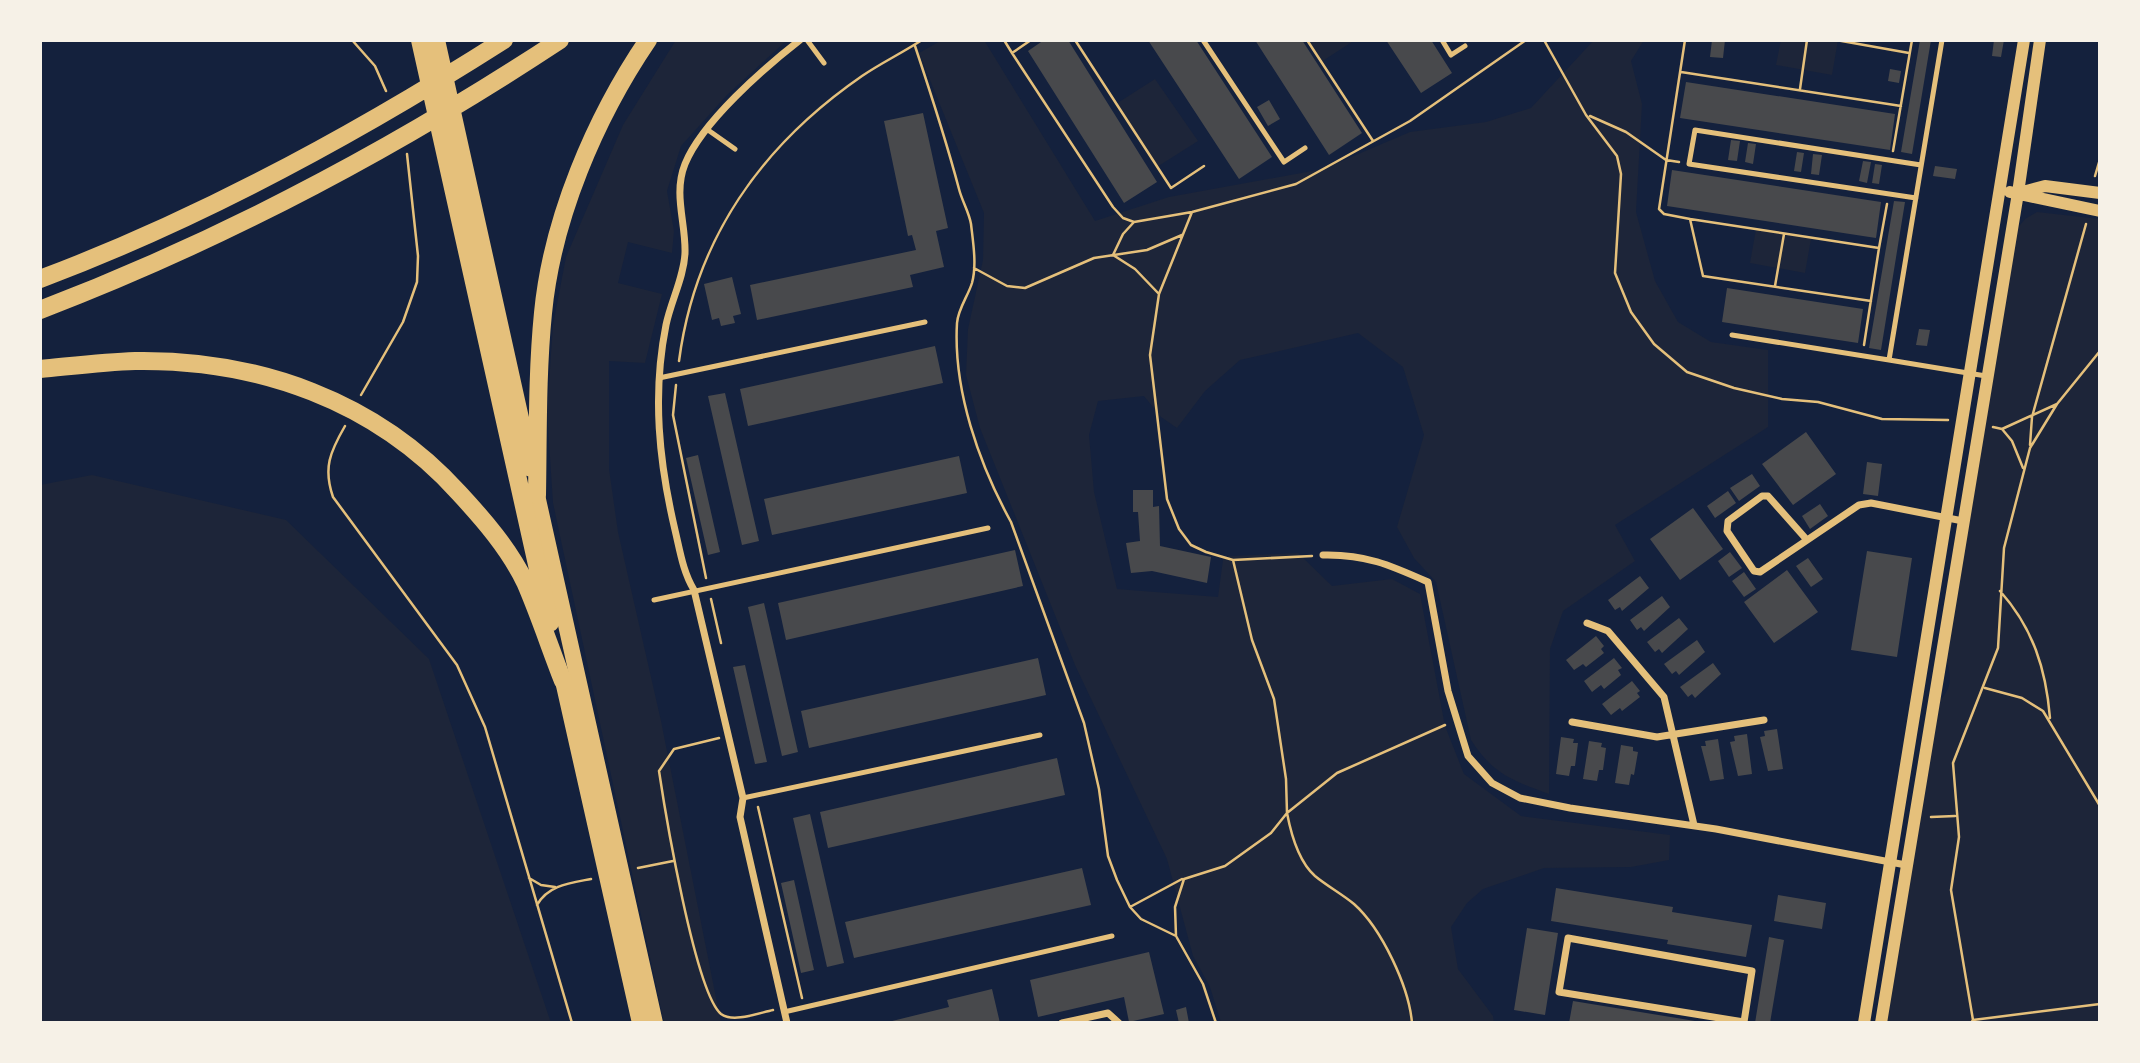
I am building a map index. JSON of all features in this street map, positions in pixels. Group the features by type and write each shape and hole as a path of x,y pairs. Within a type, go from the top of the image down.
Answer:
{"highway":[{"path":"420,40 563,681"},
{"path":"436,40 537,495"},
{"path":"40,279 185,217 360,127 504,40"},
{"path":"40,310 198,243 286,201 374,154 509,74 560,40"},
{"path":"537,495 539,358 543,310 553,262 580,167 624,75 648,40"},
{"path":"40,369 136,361 223,368 301,385 353,409 396,436 438,469 502,544 524,581 563,681"}],"main road":[{"path":"537,495 655,1023"},
{"path":"563,681 640,1023"}],"street":[{"path":"787,1023 740,817 743,797 694,590 686,577 661,460 659,378 666,324 685,254 679,186 685,164 708,130 750,82 800,40"},
{"path":"1864,1023 2024,40"},
{"path":"1881,1023 2018,193 2040,40"},
{"path":"2018,193 2045,187 2096,192"},
{"path":"2000,190 2095,210"},
{"path":"1807,540 1768,496 1762,496 1728,521 1727,531 1754,570 1760,572 1807,540 1845,512 1871,503 1963,521"},
{"path":"1323,555 1354,554 1384,562 1429,582 1447,691 1468,757 1492,783 1520,798 1694,825 1906,865"},
{"path":"1587,623 1608,631 1664,697 1694,825"},
{"path":"1572,722 1657,737 1764,720"},
{"path":"1568,939 1752,971 1744,1022 1559,992 1568,939"},
{"path":"1062,1023 1108,1013 1119,1023"}],"lane":[{"path":"807,40 824,62"},
{"path":"1203,40 1284,162 1304,148"},
{"path":"1442,40 1451,55 1465,46"},
{"path":"1889,360 1942,40"},
{"path":"708,130 735,149"},
{"path":"1916,198 1689,164 1695,130 1921,165"},
{"path":"659,378 925,322"},
{"path":"1732,335 1986,376"},
{"path":"654,600 988,528"},
{"path":"743,797 1040,735"},
{"path":"784,1010 804,1008 1112,936"}],"path":[{"path":"352,40 375,66 387,94"},
{"path":"722,651 674,415 684,319 720,228 753,175 814,113 863,75 922,40"},
{"path":"1004,40 1113,207 1123,218 1134,222 1192,212 1296,184 1410,121 1526,40"},
{"path":"1012,53 1031,40"},
{"path":"1074,40 1171,188 1204,166"},
{"path":"1307,40 1373,141"},
{"path":"1544,40 1587,115 1617,156 1621,174 1615,273 1639,323 1654,344 1686,372 1734,388 1782,399 1818,402 1882,419 1963,421"},
{"path":"1685,40 1659,209 1664,214 1689,219 1879,248"},
{"path":"1800,90 1807,40"},
{"path":"1836,40 1910,53"},
{"path":"1891,160 1912,40"},
{"path":"914,45 941,117 971,221 973,281 957,319 957,348 966,404 984,464 1011,522 1084,723 1100,789 1108,856 1130,906 1141,919 1176,936"},
{"path":"1681,72 1901,106"},
{"path":"1587,115 1626,132 1667,160"},
{"path":"371,378 402,322 417,282 418,256 411,174 404,145"},
{"path":"2096,192 2100,159"},
{"path":"1862,355 1888,194"},
{"path":"2030,448 2032,416 2095,210"},
{"path":"1192,212 1158,294 1150,355 1167,499 1179,529 1191,545 1233,560 1323,555"},
{"path":"1689,219 1703,276 1871,301"},
{"path":"1112,255 1123,234 1134,222"},
{"path":"1775,287 1784,234"},
{"path":"974,268 1007,286 1025,288 1094,258 1147,250 1182,235"},
{"path":"1112,255 1135,269 1158,294"},
{"path":"2100,351 2057,404 2030,448 2023,470 2004,548 1998,648 1985,688 1953,763 1959,837 1951,890 1972,1021 2100,1004"},
{"path":"2002,429 2057,404"},
{"path":"1978,423 2002,429 2012,441 2023,470"},
{"path":"336,441 326,470 333,497 457,665 485,727 572,1023"},
{"path":"1233,560 1252,640 1274,699 1292,839 1312,874 1356,906 1386,946 1411,1007 1412,1023"},
{"path":"2000,591 2016,608 2032,635 2048,687 2050,720"},
{"path":"1985,688 2022,698 2043,711 2100,806"},
{"path":"1130,906 1184,879 1225,866 1271,833 1287,813 1337,774 1456,720"},
{"path":"729,736 674,749 659,771 673,861 708,988 721,1013 732,1018 784,1010"},
{"path":"755,794 804,1008"},
{"path":"529,878 541,885 556,887"},
{"path":"1184,879 1175,907 1176,936 1203,984 1216,1023"},
{"path":"537,906 543,894 564,884"}],"shaded area":[{"path":"676,40 787,40 727,95 681,146 667,191 674,231 672,253 628,242 618,283 662,294 645,363 609,361 609,469 618,532 661,721 721,1023 664,1023 553,503 547,412 553,325 566,257 623,125"},
{"path":"942,40 984,40 1095,221 1169,197 1323,169 1410,132 1486,122 1531,108 1594,40 1644,40 1631,61 1642,104 1636,212 1655,281 1678,322 1711,342 1768,350 1768,427 1615,525 1635,561 1563,611 1550,649 1549,794 1495,768 1471,740 1436,582 1414,558 1397,527 1424,435 1403,367 1358,333 1240,360 1205,391 1177,428 1161,417 1144,396 1098,401 1089,435 1094,492 1117,589 1218,597 1223,560 1229,556 1298,553 1332,586 1392,579 1420,594 1445,726 1464,774 1521,816 1670,835 1669,860 1631,867 1544,868 1483,889 1467,903 1451,927 1458,969 1493,1016 1494,1023 1221,1023 1210,987 1193,956 1167,859 1075,665 980,428 966,375 968,329 983,260 984,213 919,53"},
{"path":"1307,40 1355,40 1321,62"},
{"path":"1781,40 1838,40 1832,75 1776,65"},
{"path":"1155,79 1198,141 1157,167 1116,104"},
{"path":"2037,212 2100,219 2100,1023 1886,1023 1940,700 1949,685 1946,658 2017,229 2025,219"},
{"path":"1756,229 1811,239 1805,273 1750,263"},
{"path":"92,475 286,520 429,659 551,1023 40,1023 40,485"}],"building":[{"path":"1044,40 1068,40 1157,182 1124,203 1028,51"},
{"path":"1148,40 1196,40 1272,157 1239,179"},
{"path":"1255,40 1302,40 1362,133 1329,155"},
{"path":"1386,40 1431,40 1452,73 1421,93"},
{"path":"1712,40 1725,40 1723,58 1710,57"},
{"path":"1920,40 1931,40 1912,154 1901,152"},
{"path":"1994,40 2004,40 2001,57 1992,56"},
{"path":"1890,69 1901,71 1899,83 1888,81"},
{"path":"1686,82 1895,114 1890,150 1680,118"},
{"path":"1269,100 1280,119 1268,126 1257,107"},
{"path":"923,113 948,228 936,231 944,267 910,275 913,287 757,320 750,285 916,250 912,235 908,236 884,121"},
{"path":"1731,140 1740,141 1737,161 1728,160"},
{"path":"1748,143 1756,144 1753,164 1745,162"},
{"path":"1797,152 1804,153 1801,172 1794,171"},
{"path":"1813,154 1822,155 1819,175 1811,174"},
{"path":"1863,161 1871,162 1867,183 1859,181"},
{"path":"1875,164 1882,165 1879,184 1872,183"},
{"path":"1935,166 1957,169 1955,179 1933,176"},
{"path":"1672,170 1881,202 1876,238 1667,206"},
{"path":"1894,201 1905,202 1881,350 1869,348"},
{"path":"732,277 741,314 733,316 735,323 721,326 719,318 712,320 704,284"},
{"path":"1727,288 1863,309 1858,343 1722,322"},
{"path":"1919,329 1930,330 1927,346 1916,345"},
{"path":"935,346 943,383 748,426 740,389"},
{"path":"725,393 759,541 742,545 708,396"},
{"path":"1806,432 1836,474 1793,505 1762,464"},
{"path":"698,455 720,552 708,555 686,458"},
{"path":"959,456 967,493 772,535 764,499"},
{"path":"1867,462 1882,464 1878,496 1863,494"},
{"path":"1752,474 1760,486 1739,501 1730,488"},
{"path":"1133,490 1153,490 1153,507 1159,506 1160,546 1211,557 1207,583 1152,571 1131,573 1126,543 1140,541 1138,512 1133,512"},
{"path":"1728,491 1736,503 1715,518 1707,506"},
{"path":"1820,504 1828,516 1810,529 1802,516"},
{"path":"1693,508 1723,549 1680,580 1650,539"},
{"path":"1015,550 1023,586 786,640 778,603"},
{"path":"1867,551 1912,558 1897,657 1851,650"},
{"path":"1730,552 1742,568 1729,577 1718,561"},
{"path":"1808,558 1823,579 1811,587 1796,566"},
{"path":"1787,570 1818,612 1774,643 1744,602"},
{"path":"1744,572 1756,589 1744,597 1732,581"},
{"path":"1640,576 1649,588 1622,611 1620,607 1615,610 1608,600"},
{"path":"1662,596 1670,607 1644,631 1641,627 1637,630 1630,620"},
{"path":"764,603 798,752 782,756 748,607"},
{"path":"1679,618 1688,629 1662,653 1659,649 1655,652 1647,642"},
{"path":"1596,636 1604,646 1601,649 1604,653 1586,667 1583,664 1574,670 1566,660"},
{"path":"1697,640 1705,652 1679,675 1676,671 1672,674 1664,664"},
{"path":"1038,658 1046,695 809,748 801,711"},
{"path":"1614,658 1622,668 1618,670 1621,675 1604,689 1601,685 1592,692 1584,681"},
{"path":"1713,663 1721,674 1695,698 1692,694 1688,697 1680,687"},
{"path":"745,665 767,762 755,764 733,667"},
{"path":"1632,681 1640,691 1637,693 1640,697 1622,711 1620,708 1611,715 1602,704"},
{"path":"1777,729 1783,769 1768,771 1760,737 1765,736 1764,731"},
{"path":"1747,734 1752,774 1738,776 1730,742 1735,741 1734,736"},
{"path":"1561,737 1574,739 1573,743 1578,743 1575,766 1571,766 1569,776 1556,774"},
{"path":"1718,739 1724,779 1710,781 1701,746 1706,746 1705,741"},
{"path":"1589,741 1602,743 1601,747 1606,748 1603,770 1599,770 1597,781 1583,779"},
{"path":"1621,745 1633,747 1633,751 1638,752 1634,775 1631,774 1629,785 1615,783"},
{"path":"1057,758 1065,795 828,848 820,812"},
{"path":"810,814 844,963 827,967 793,818"},
{"path":"1082,868 1091,905 854,958 845,922"},
{"path":"794,880 814,970 801,973 781,883"},
{"path":"1556,888 1673,907 1672,912 1752,925 1746,957 1667,944 1668,940 1551,921"},
{"path":"1778,895 1826,903 1822,929 1774,921"},
{"path":"1527,928 1558,933 1545,1015 1514,1010"},
{"path":"1769,937 1784,940 1770,1023 1755,1023"},
{"path":"1149,952 1164,1014 1129,1022 1124,997 1038,1017 1030,980"},
{"path":"992,989 1000,1023 884,1023 949,1007 947,1000"},
{"path":"1573,1001 1695,1021 1695,1023 1569,1023"},
{"path":"1186,1007 1189,1023 1179,1023 1176,1010"}]}
